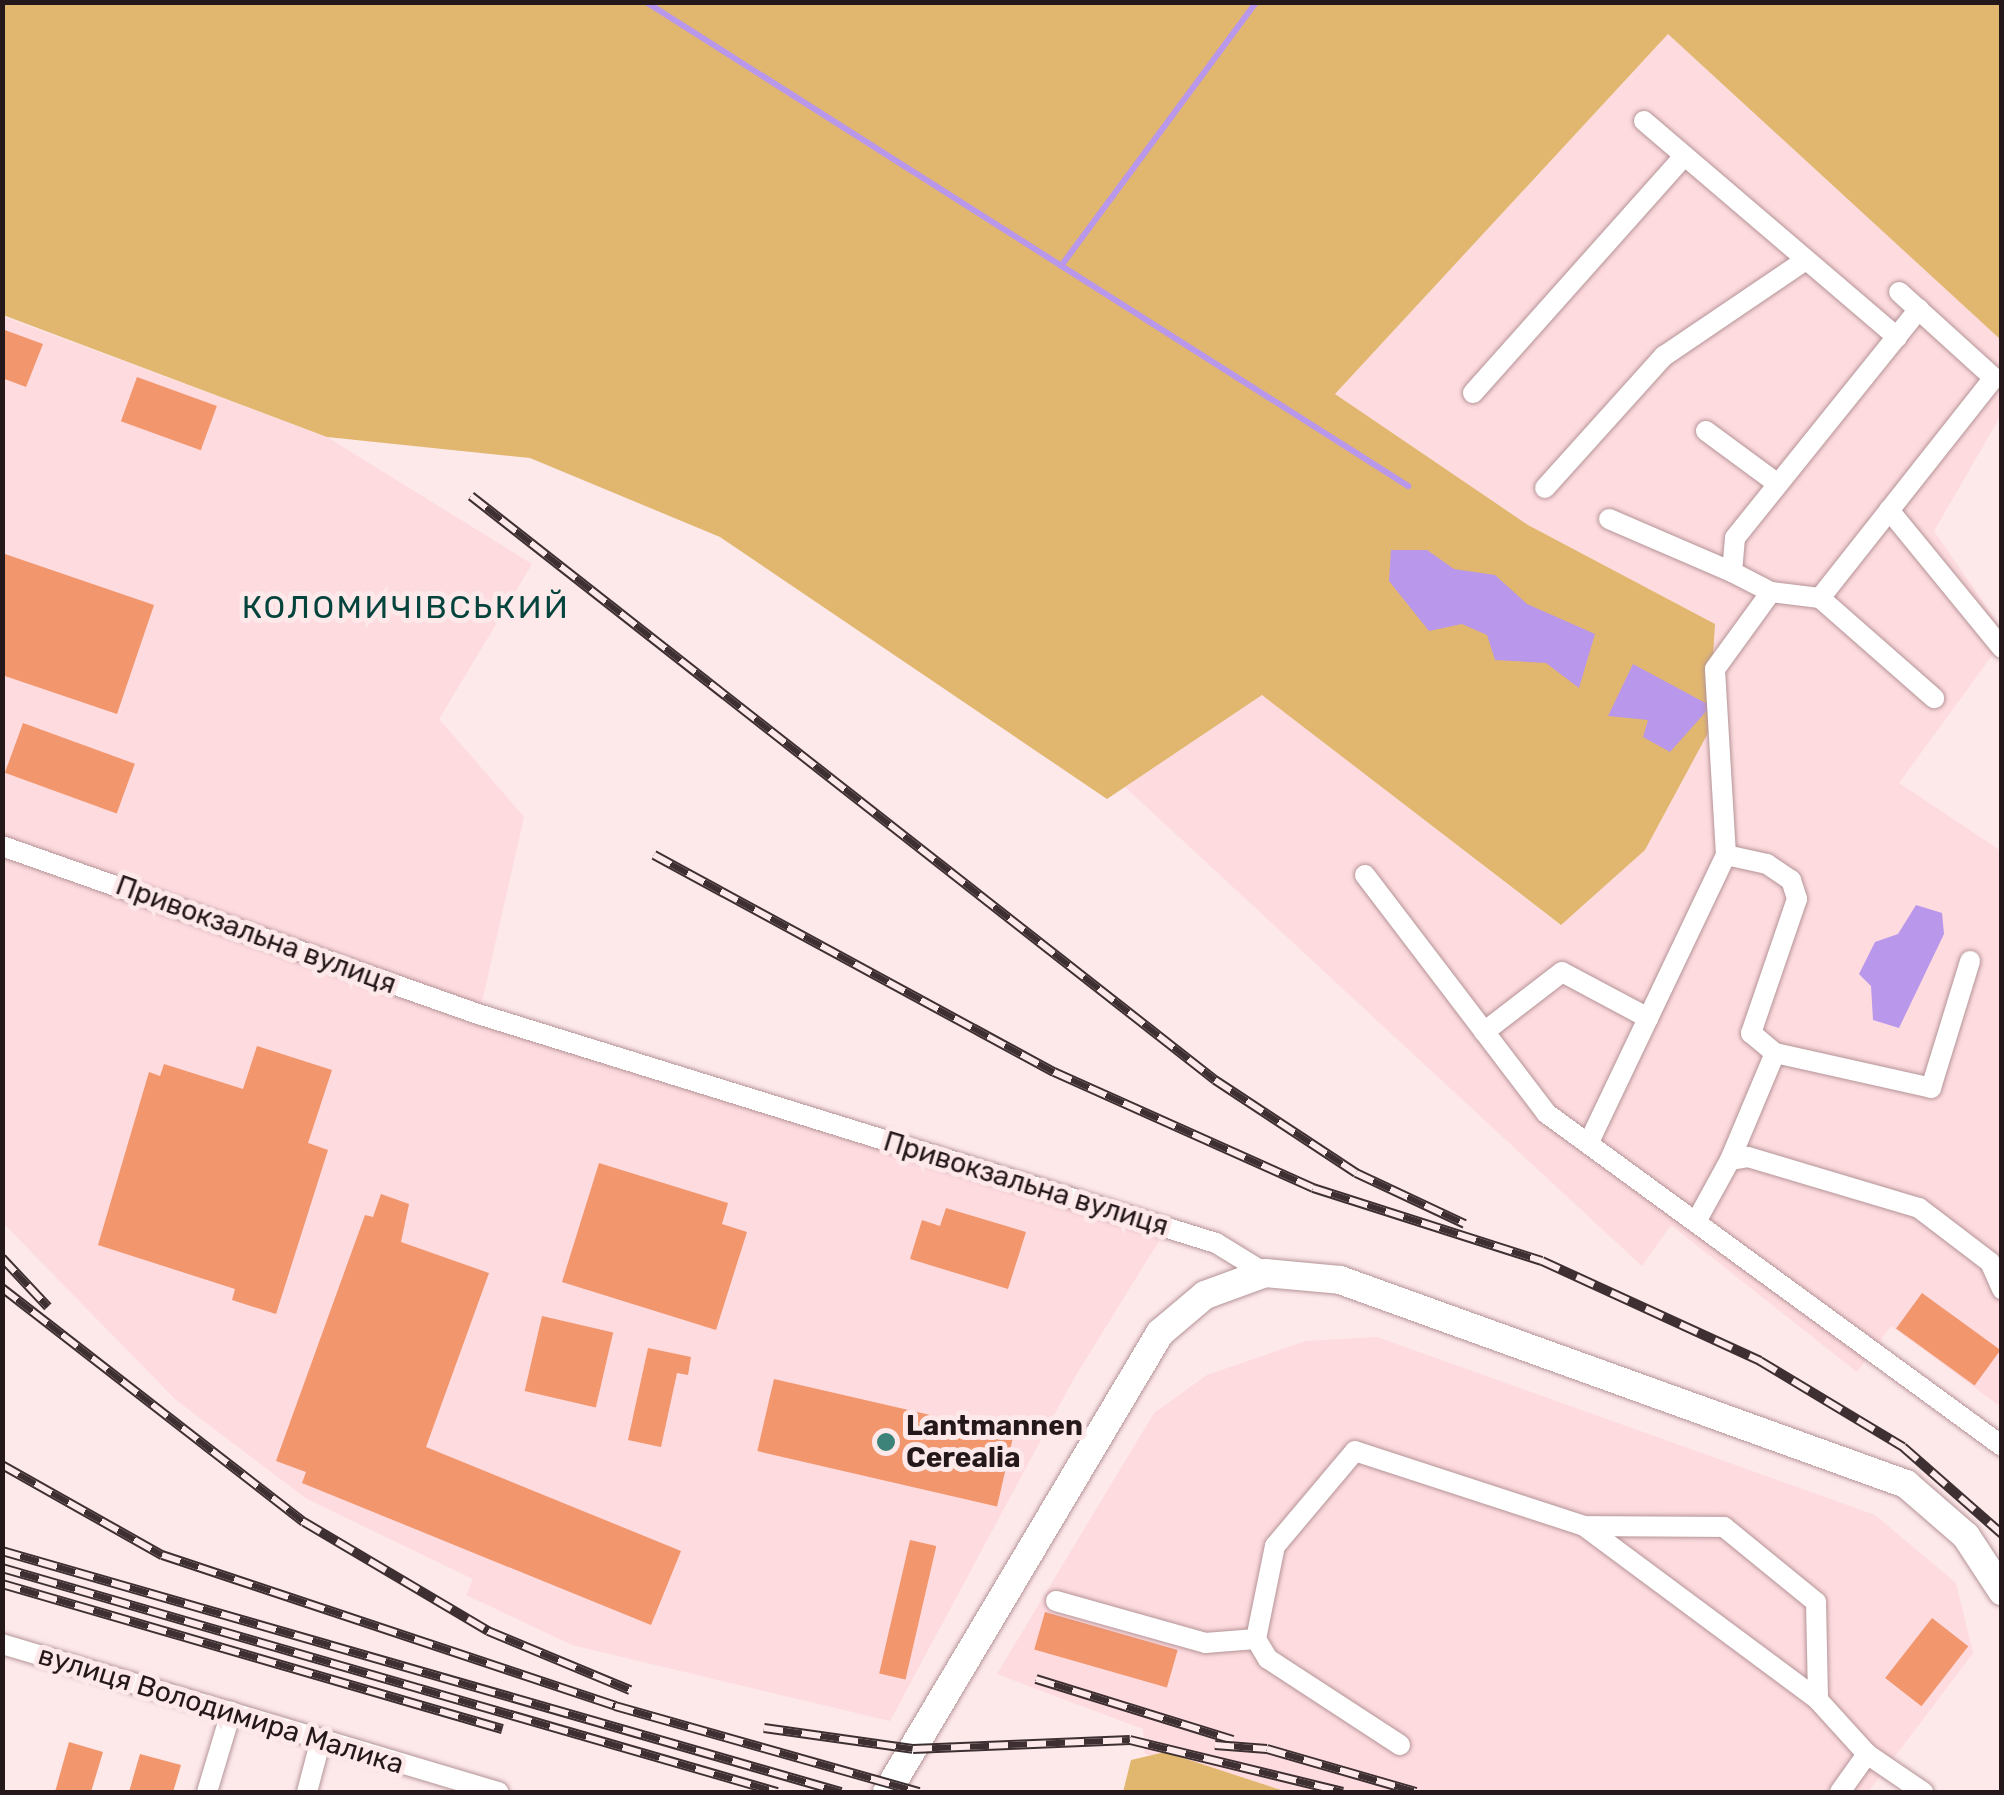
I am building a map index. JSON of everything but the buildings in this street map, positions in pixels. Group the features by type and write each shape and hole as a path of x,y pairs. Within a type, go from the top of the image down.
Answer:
{"main road":[{"name":"Привокзальна вулиця","path":"1265,1273 1340,1280 1906,1484 1966,1536 2002,1591"},
{"path":"887,1792 1160,1333 1205,1295 1265,1273"}],"street":[{"path":"1644,122 1897,337"},
{"path":"1473,392 1684,156"},
{"path":"1545,488 1664,356 1806,260"},
{"path":"1820,598 1994,378 1899,292"},
{"path":"1732,572 1736,538 1918,310"},
{"path":"1706,431 1778,484"},
{"path":"1890,510 2002,648"},
{"path":"1609,518 1771,592 1820,598 1934,698"},
{"path":"1590,1140 1726,855 1715,669 1771,592"},
{"name":"Привокзальна вулиця","path":"2,846 478,1014 1216,1243 1265,1273"},
{"path":"1726,855 1767,864 1791,880 1798,899 1751,1033 1774,1053 1932,1088 1970,961"},
{"path":"1364,875 1546,1113 1590,1140 2002,1446"},
{"path":"1484,1032 1562,972 1648,1018"},
{"path":"1697,1220 1730,1160 1774,1053"},
{"path":"1730,1160 1748,1157 1919,1208 1990,1262 2002,1290"},
{"path":"1400,1745 1268,1658 1256,1638 1275,1546 1355,1451 1584,1526 1724,1527 1816,1602 1818,1700"},
{"path":"1584,1526 1818,1700 1868,1754 1923,1792"},
{"path":"1056,1601 1205,1643 1256,1638"},
{"name":"вулиця Володимира Малика","path":"2,1644 498,1792"},
{"path":"208,1792 231,1712"},
{"path":"307,1792 321,1739"},
{"path":"1840,1792 1868,1754"}],"shaded area":[{"path":"2,3 2001,3 2001,340 1668,34 1335,394 1528,525 1715,624 1708,733 1645,850 1561,925 1262,695 1107,799 720,537 530,458 327,437 3,315"},
{"path":"1668,34 2001,340 2001,415 1934,531 2001,628 2001,643 1899,783 2001,851 2001,1407 1891,1326 1857,1372 1671,1225 1642,1266 1125,787 1262,694 1560,925 1714,624 1528,525 1334,395"},
{"path":"2,316 327,437 532,564 439,719 524,817 479,1015 1167,1228 1073,1380 890,1721 572,1645 466,1595 473,1579 307,1499 176,1400 3,1223"},
{"path":"1391,550 1427,550 1454,569 1495,575 1527,604 1595,634 1579,688 1546,663 1495,660 1487,635 1462,624 1429,631 1389,581"},
{"path":"1633,664 1711,706 1670,752 1643,737 1648,720 1608,716"},
{"path":"1916,905 1942,913 1944,934 1899,1028 1873,1020 1871,986 1859,974 1875,942 1898,934"},
{"path":"1377,1337 1875,1515 1956,1583 1973,1653 1868,1792 1287,1792 1145,1754 1143,1729 997,1674 1154,1413 1207,1375 1306,1341"},
{"path":"1165,1752 1287,1792 1123,1792 1131,1760"}],"waterway":[{"path":"646,2 1408,486"},
{"path":"1061,266 1256,2"}],"railway":[{"path":"471,496 1215,1080 1356,1173 1465,1224"},
{"path":"654,855 1054,1072 1313,1188 1542,1261 1760,1361 1903,1447 2002,1534"},
{"path":"2,1258 48,1307"},
{"path":"2,1288 304,1522 488,1631 630,1690"},
{"path":"2,1465 162,1555 615,1706 919,1792"},
{"path":"2,1551 841,1792"},
{"path":"2,1568 777,1792"},
{"path":"2,1584 502,1729"},
{"path":"1036,1679 1233,1740"},
{"path":"764,1728 913,1749 1130,1740 1343,1792"},
{"path":"1215,1745 1267,1749 1416,1792"}],"place":[{"name":"Lantmannen Cerealia","path":"886,1442"}],"district":[{"name":"КОЛОМИЧІВСЬКИЙ","path":"406,607"}]}
